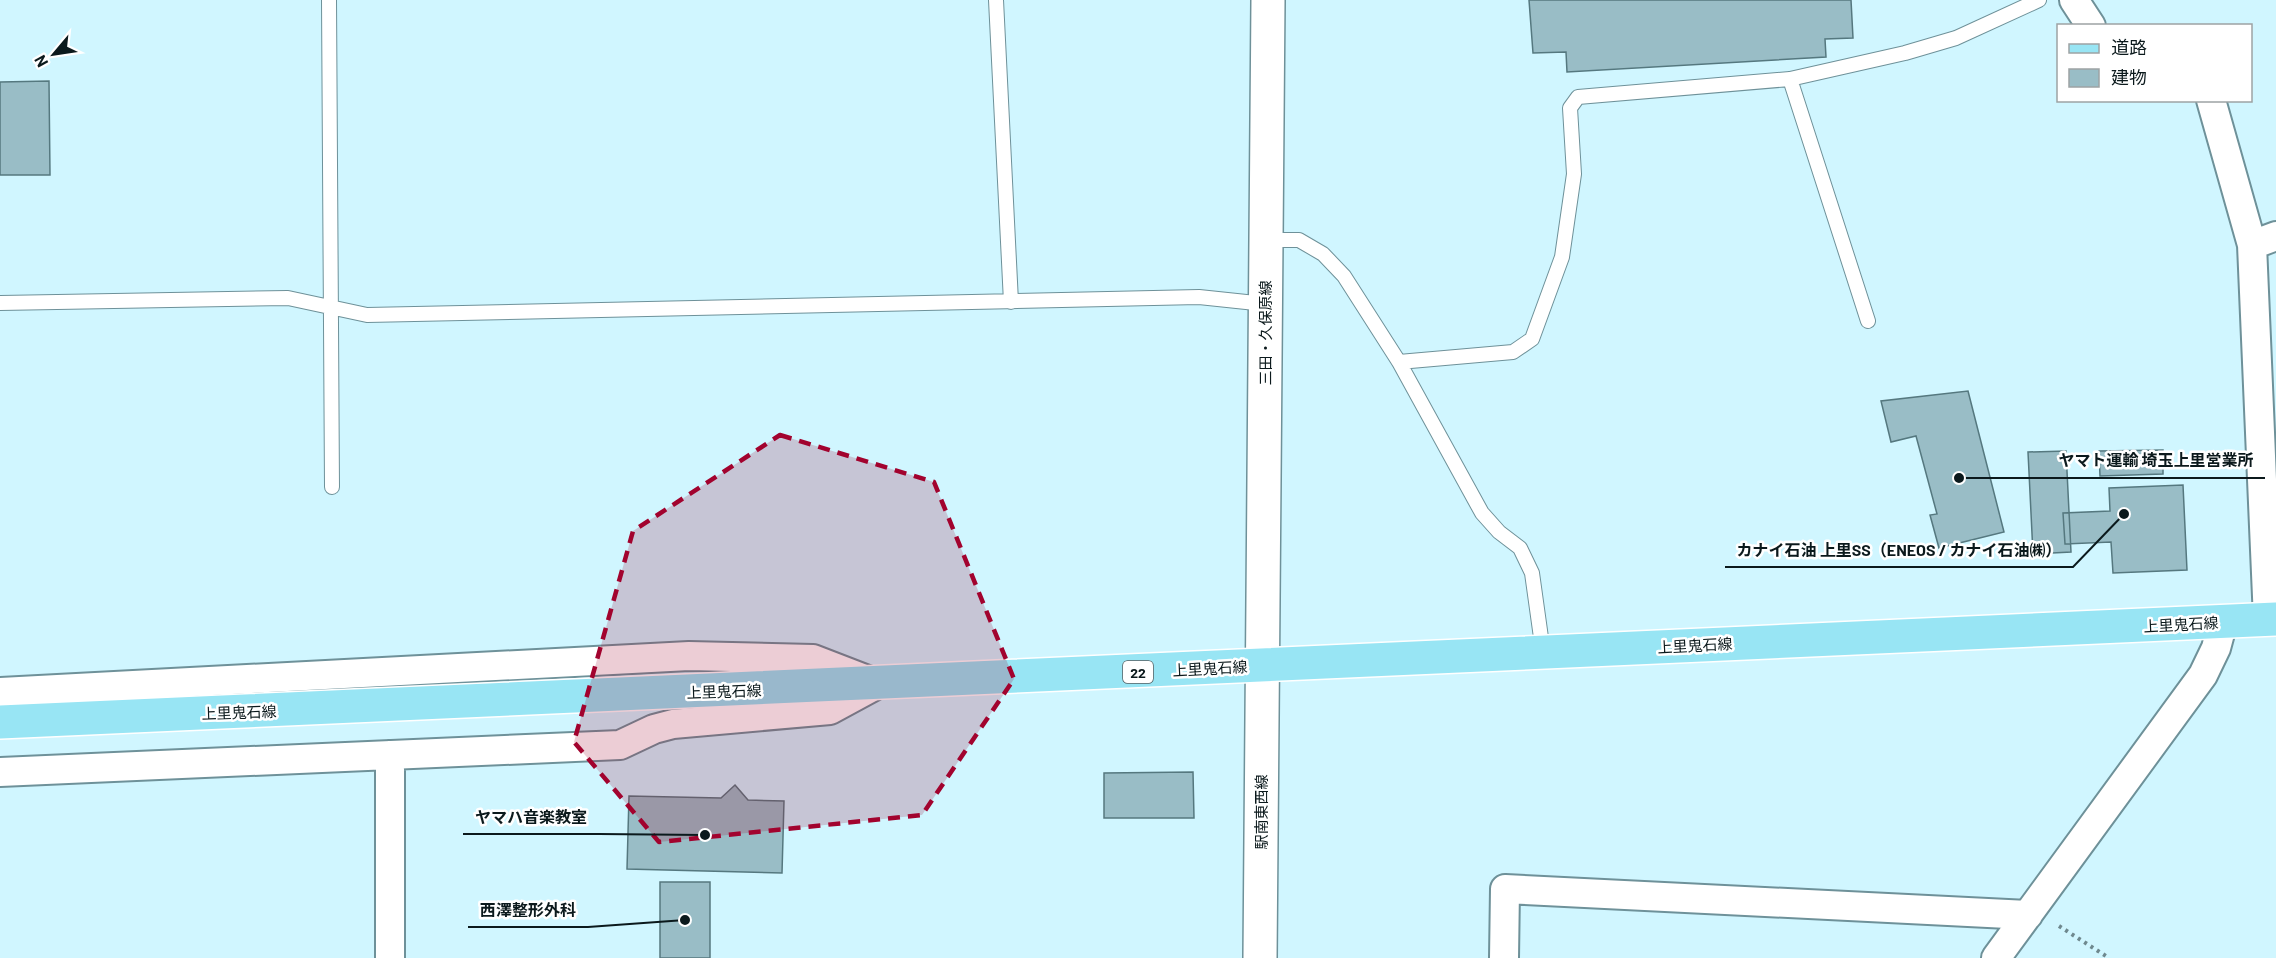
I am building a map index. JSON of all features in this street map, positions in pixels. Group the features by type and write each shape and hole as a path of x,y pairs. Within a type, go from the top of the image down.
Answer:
{"main road":[{"name":"上里鬼石線","path":"0,722 2272,620"}],"street":[{"name":"三田・久保原線","path":"1261,666 1268,0"},
{"path":"2073,0 2090,24"},
{"path":"2212,102 2264,241 2272,620"},
{"path":"1996,958 2204,675 2216,648 2223,622"},
{"path":"0,692 689,656 813,659 878,684"},
{"name":"駅南東西線","path":"1260,958 1261,666"},
{"path":"0,772 620,745 654,729 673,724 830,710 878,684"},
{"path":"390,755 390,958"},
{"path":"1504,958 1505,890 2028,915"}],"lane":[{"path":"330,0 332,487"},
{"path":"996,0 1011,302"},
{"path":"1399,362 1513,352 1532,339 1562,257 1574,174 1570,108 1578,97 1790,79 1905,53 1956,38 2039,0"},
{"path":"1790,79 1868,321"},
{"path":"1265,240 1299,240 1323,254 1344,276 1399,362 1482,513 1498,531 1520,548 1532,573 1543,652"},
{"path":"0,303 288,298 367,315 1199,297 1265,304"}],"path":[{"path":"2028,915 2046,917 2109,958"}],"highlighted area":[{"path":"780,435 934,482 1014,679 922,815 659,842 574,742 633,531"}],"building":[{"path":"1529,0 1851,0 1853,38 1825,39 1826,57 1567,72 1566,52 1533,53"},
{"path":"49,81 50,175 0,175 0,82"},
{"path":"1968,391 2004,532 1939,548 1930,515 1937,514 1916,436 1891,442 1881,401"},
{"path":"2163,450 2163,474 2100,476 2099,451"},
{"path":"2066,451 2071,552 2033,554 2028,452"},
{"path":"2183,485 2187,570 2113,573 2111,542 2065,544 2063,513 2110,511 2109,488"},
{"path":"1193,772 1194,818 1104,818 1104,773"},
{"path":"735,785 748,800 784,801 782,873 627,869 629,796 721,798"},
{"path":"660,882 710,882 710,958 660,958"}],"place":[{"name":"ヤマト運輸 埼玉上里営業所","path":"1959,478"},
{"name":"カナイ石油 上里SS（ENEOS / カナイ石油㈱）","path":"2124,514"},
{"name":"ヤマハ音楽教室","path":"705,835"},
{"name":"西澤整形外科","path":"685,920"}]}
